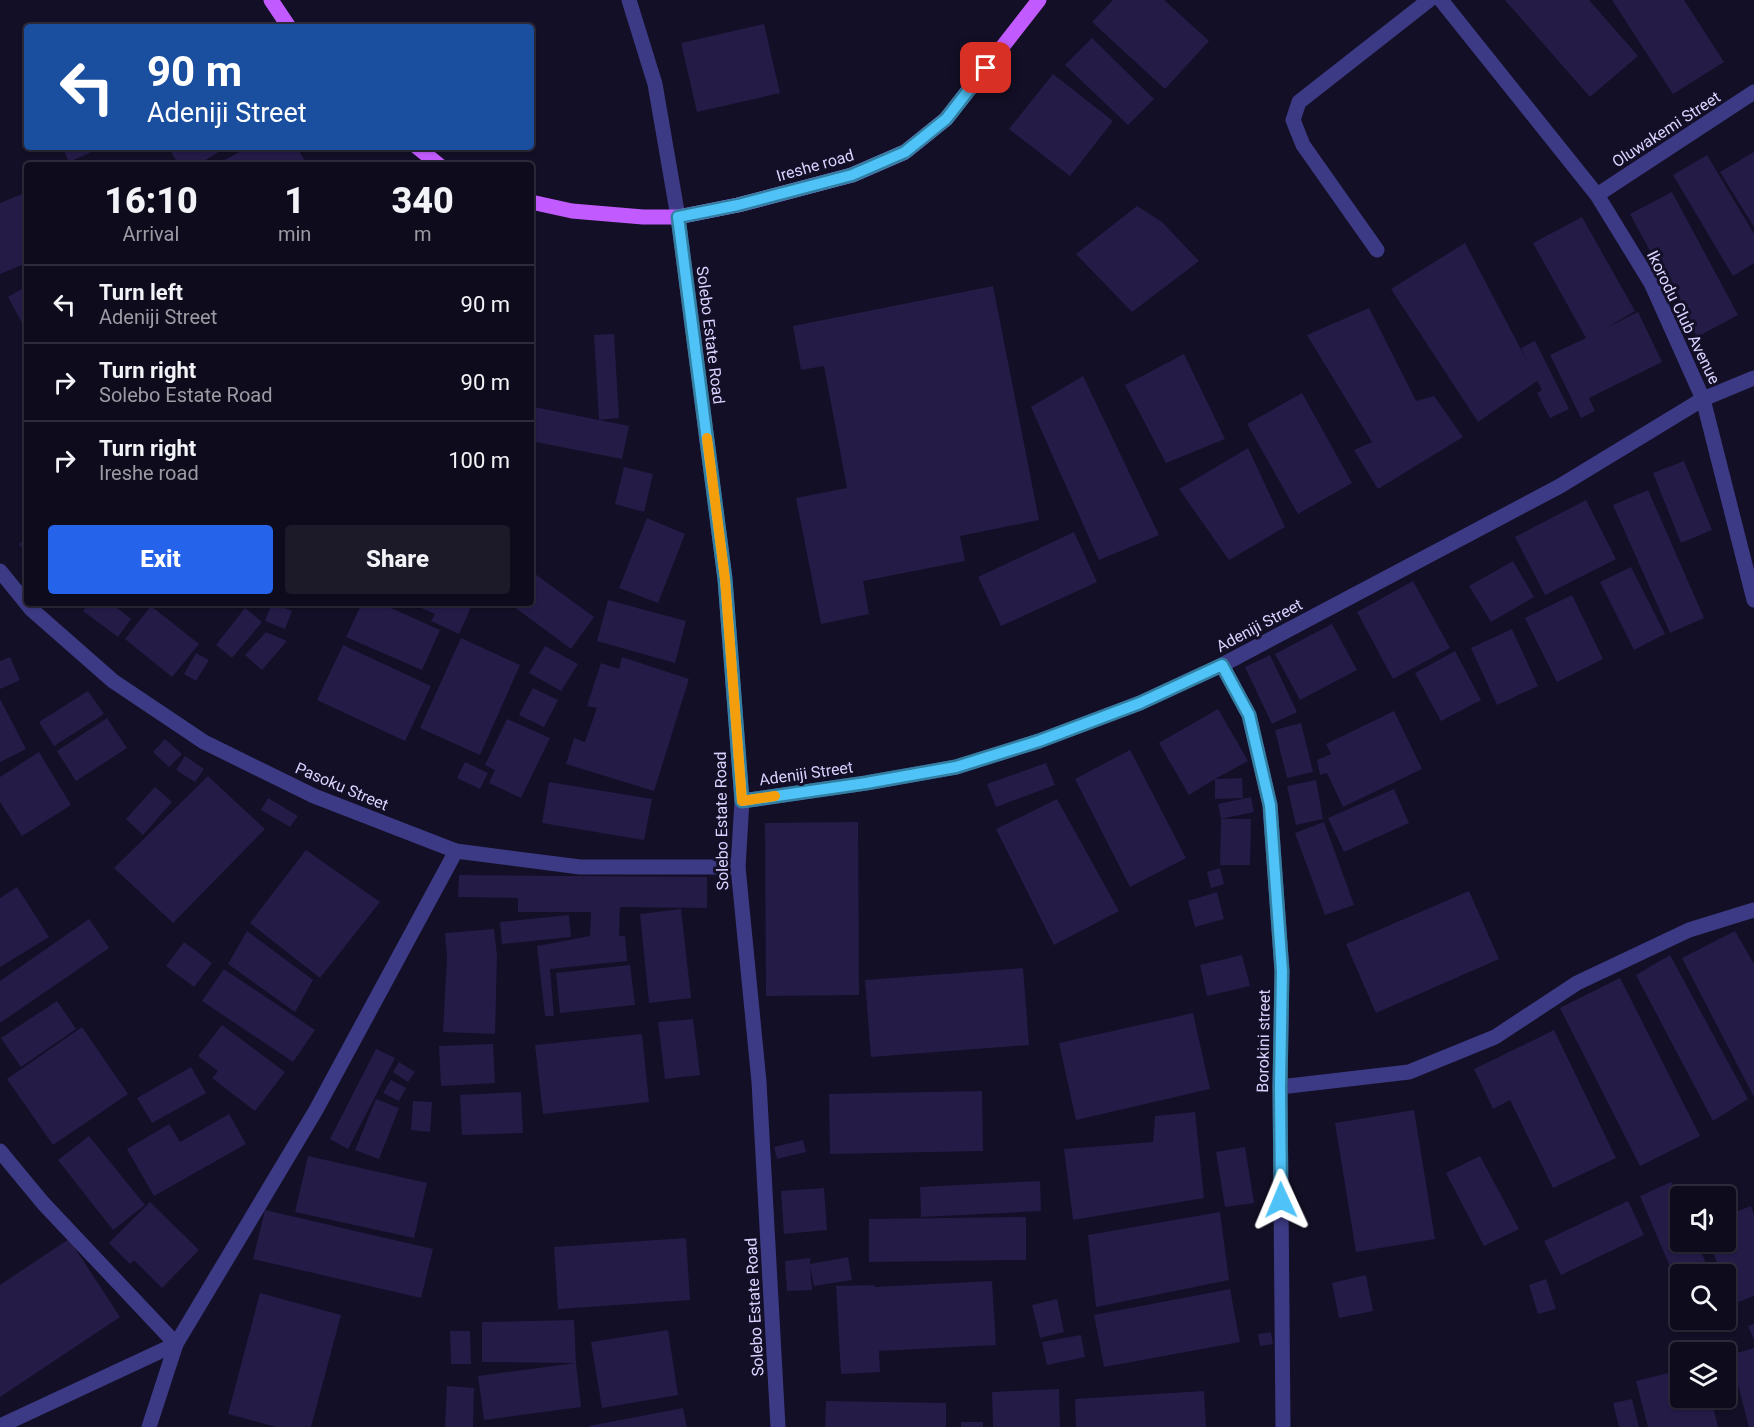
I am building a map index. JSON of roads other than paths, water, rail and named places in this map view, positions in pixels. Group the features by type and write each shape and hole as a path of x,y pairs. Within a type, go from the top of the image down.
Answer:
{"main road":[{"path":"272,0 287,24"},
{"name":"Ireshe road","path":"534,203 572,211 643,217 678,217 738,205 852,175 905,152 946,119 1039,0"},
{"path":"421,150 435,162"}],"street":[{"name":"Solebo Estate Road","path":"629,0 655,84 678,217 725,579 742,801 738,867 759,1082 778,1427"},
{"path":"1377,250 1303,145 1293,120 1299,102 1429,0"},
{"name":"Ikorodu Club Avenue","path":"1441,0 1597,195 1651,283 1703,399 1754,600"},
{"name":"Oluwakemi Street","path":"1597,195 1754,92"},
{"name":"Adeniji Street","path":"742,801 956,767 1039,741 1140,703 1222,665 1560,486 1703,399 1754,378"},
{"name":"Pasoku Street","path":"0,571 24,600"},
{"name":"Pasoku Street","path":"29,606 113,681 204,742 314,796 456,851 580,867 738,867"},
{"name":"Borokini street","path":"1222,665 1249,715 1270,805 1282,971 1280,1087 1283,1427"},
{"path":"149,1427 176,1344 316,1110 456,851"},
{"path":"1280,1087 1409,1072 1495,1037 1576,983 1689,930 1754,910"},
{"path":"0,1150 43,1203 176,1344"},
{"path":"0,1426 176,1344"}]}
